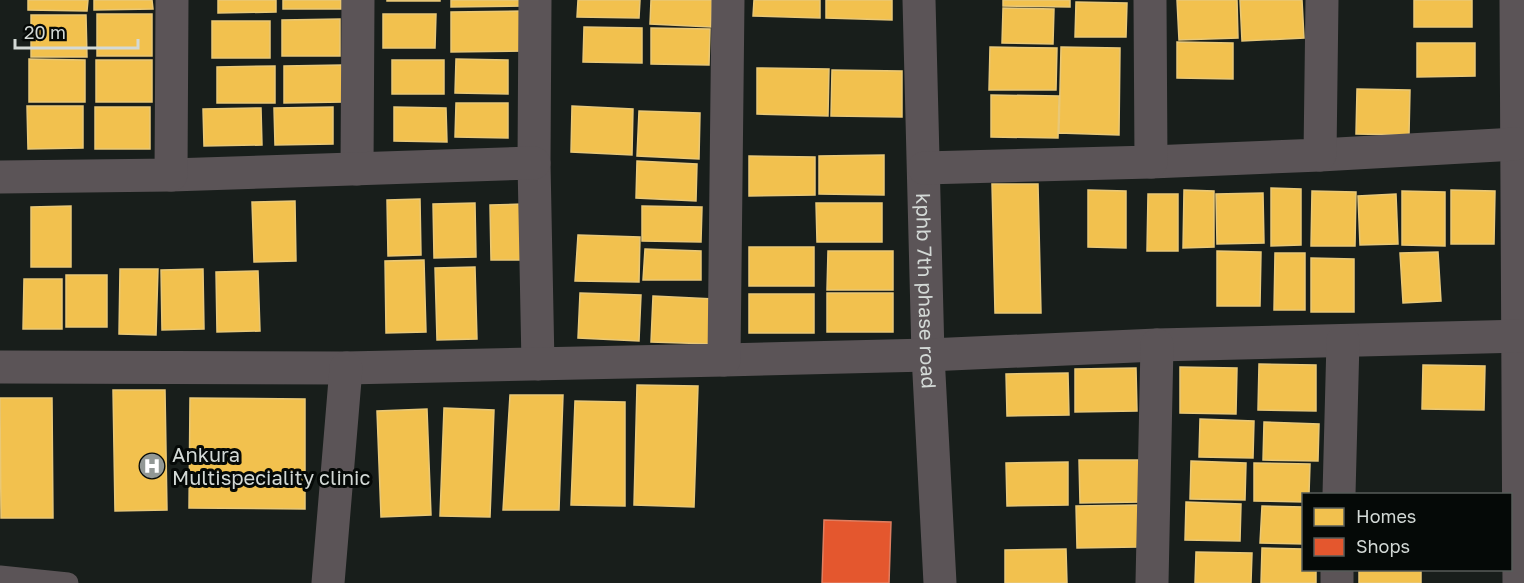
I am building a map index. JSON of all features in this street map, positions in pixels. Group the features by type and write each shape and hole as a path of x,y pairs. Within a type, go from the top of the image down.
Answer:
{"street":[{"path":"171,175 172,0"},
{"path":"357,169 358,0"},
{"path":"535,0 534,163 538,364"},
{"path":"724,360 729,0"},
{"name":"kphb 7th phase road","path":"919,0 928,355 940,583"},
{"path":"1150,0 1151,162"},
{"path":"1320,155 1322,0"},
{"path":"1515,0 1521,336 1519,583"},
{"path":"924,168 1151,162 1516,144"},
{"path":"0,177 171,175 534,163"},
{"path":"0,368 346,368 538,364 928,355 1157,345 1521,336"},
{"path":"1339,493 1343,340"},
{"path":"1152,583 1157,345"},
{"path":"328,583 346,368"}],"lane":[{"path":"0,576 68,583"}],"building: Homes":[{"path":"28,0 88,0 87,11 28,10"},
{"path":"94,0 152,0 153,9 94,10"},
{"path":"218,0 276,0 276,12 218,13"},
{"path":"283,0 341,0 341,9 283,9"},
{"path":"440,0 440,1 387,1"},
{"path":"451,0 524,0 524,6 451,7"},
{"path":"578,0 640,0 639,18 577,17"},
{"path":"651,0 712,0 711,27 650,24"},
{"path":"754,0 820,0 820,18 753,16"},
{"path":"826,0 892,0 892,20 826,18"},
{"path":"1003,0 1070,0 1070,7 1003,6"},
{"path":"1177,0 1237,0 1238,38 1179,40"},
{"path":"1240,0 1302,0 1304,38 1242,41"},
{"path":"1414,0 1472,0 1472,27 1414,27"},
{"path":"1076,2 1127,3 1126,37 1075,37"},
{"path":"1003,8 1054,9 1053,44 1002,43"},
{"path":"523,11 524,51 451,52 451,12"},
{"path":"97,14 152,14 152,56 97,56"},
{"path":"383,14 436,14 435,48 383,48"},
{"path":"31,15 86,15 87,57 31,57"},
{"path":"340,19 340,56 282,56 282,20"},
{"path":"212,21 270,21 270,58 212,58"},
{"path":"584,27 642,28 642,63 583,62"},
{"path":"651,28 710,29 709,65 651,64"},
{"path":"1177,42 1233,43 1233,79 1177,78"},
{"path":"1417,43 1475,43 1475,76 1417,77"},
{"path":"990,47 1057,48 1056,90 989,90"},
{"path":"1061,47 1120,48 1119,135 1059,133"},
{"path":"29,59 85,60 85,102 29,102"},
{"path":"456,59 508,60 508,94 455,93"},
{"path":"96,60 152,60 152,102 96,102"},
{"path":"392,60 444,60 444,94 392,94"},
{"path":"342,65 343,102 284,103 284,66"},
{"path":"275,66 275,103 217,103 217,67"},
{"path":"757,68 829,69 828,116 757,114"},
{"path":"832,70 902,71 902,117 831,116"},
{"path":"1357,89 1410,90 1409,135 1356,134"},
{"path":"991,95 1059,96 1058,138 991,137"},
{"path":"456,103 508,103 508,138 455,137"},
{"path":"27,106 83,106 83,148 28,149"},
{"path":"572,106 633,109 632,155 571,152"},
{"path":"95,107 150,107 150,149 95,149"},
{"path":"333,107 333,144 275,145 274,108"},
{"path":"394,107 446,108 447,142 394,141"},
{"path":"261,108 262,145 204,146 203,109"},
{"path":"639,111 700,113 699,159 637,156"},
{"path":"884,155 884,195 819,194 819,156"},
{"path":"749,156 815,157 815,195 749,196"},
{"path":"637,161 697,164 696,201 636,198"},
{"path":"992,184 1038,184 1041,313 995,313"},
{"path":"1271,188 1301,189 1301,245 1271,246"},
{"path":"1088,190 1126,191 1126,248 1088,247"},
{"path":"1184,190 1214,191 1214,247 1183,248"},
{"path":"1451,190 1495,191 1494,244 1451,244"},
{"path":"1312,191 1356,192 1355,246 1311,246"},
{"path":"1402,191 1445,192 1445,246 1402,245"},
{"path":"1263,193 1264,243 1217,244 1216,194"},
{"path":"1148,194 1178,194 1178,251 1147,251"},
{"path":"1396,194 1398,244 1360,245 1358,196"},
{"path":"420,199 421,255 388,256 387,200"},
{"path":"295,201 296,261 254,262 252,202"},
{"path":"475,203 476,257 434,258 433,204"},
{"path":"816,203 882,203 882,242 817,242"},
{"path":"523,204 525,260 491,260 490,205"},
{"path":"71,206 71,267 31,267 31,207"},
{"path":"642,206 702,207 701,242 642,241"},
{"path":"578,235 640,237 639,282 575,281"},
{"path":"749,247 814,247 814,286 749,286"},
{"path":"645,249 701,251 701,280 643,280"},
{"path":"828,251 893,251 893,290 827,290"},
{"path":"1217,251 1261,252 1260,306 1217,306"},
{"path":"1438,252 1441,301 1403,303 1400,253"},
{"path":"1275,253 1305,253 1305,310 1274,310"},
{"path":"1311,258 1354,259 1354,312 1311,312"},
{"path":"424,260 426,332 386,333 385,261"},
{"path":"475,267 477,339 437,340 435,268"},
{"path":"120,269 158,269 156,335 119,334"},
{"path":"203,269 204,329 162,330 161,270"},
{"path":"258,271 260,331 217,332 216,272"},
{"path":"66,275 107,275 107,327 66,327"},
{"path":"24,279 62,279 62,329 23,329"},
{"path":"580,293 641,295 639,341 578,338"},
{"path":"827,293 893,293 893,332 827,332"},
{"path":"749,294 814,294 814,333 749,333"},
{"path":"653,296 714,299 712,344 651,342"},
{"path":"1259,364 1316,365 1316,411 1258,410"},
{"path":"1423,365 1485,366 1484,410 1422,409"},
{"path":"1180,367 1237,368 1236,414 1180,413"},
{"path":"1136,368 1137,411 1075,412 1075,369"},
{"path":"1068,373 1069,415 1007,416 1006,374"},
{"path":"637,385 698,386 694,507 634,505"},
{"path":"113,390 165,390 167,510 115,511"},
{"path":"510,395 563,395 559,510 503,510"},
{"path":"0,398 52,398 53,518 1,518"},
{"path":"190,398 305,399 305,509 189,508"},
{"path":"575,401 625,402 625,506 571,505"},
{"path":"444,408 494,410 490,517 440,516"},
{"path":"427,409 431,515 381,517 377,411"},
{"path":"1200,419 1254,421 1253,458 1199,457"},
{"path":"1264,422 1319,424 1318,461 1263,460"},
{"path":"1079,460 1140,460 1141,502 1080,503"},
{"path":"1191,461 1246,463 1245,500 1190,499"},
{"path":"1068,462 1068,505 1007,506 1006,463"},
{"path":"1254,463 1310,464 1309,493 1302,493 1302,502 1254,501"},
{"path":"1186,502 1241,504 1240,541 1185,540"},
{"path":"1138,505 1138,547 1077,548 1076,506"},
{"path":"1262,506 1302,507 1302,544 1260,543"},
{"path":"1262,548 1302,549 1302,571 1316,571 1316,583 1261,583"},
{"path":"1066,549 1067,583 1005,583 1005,550"},
{"path":"1196,552 1252,553 1251,583 1195,583"},
{"path":"1359,571 1421,571 1421,583 1359,583"}],"building: Shops":[{"path":"824,520 891,522 889,583 822,583"}],"place":[{"name":"Ankura Multispeciality clinic","path":"152,466"}]}
